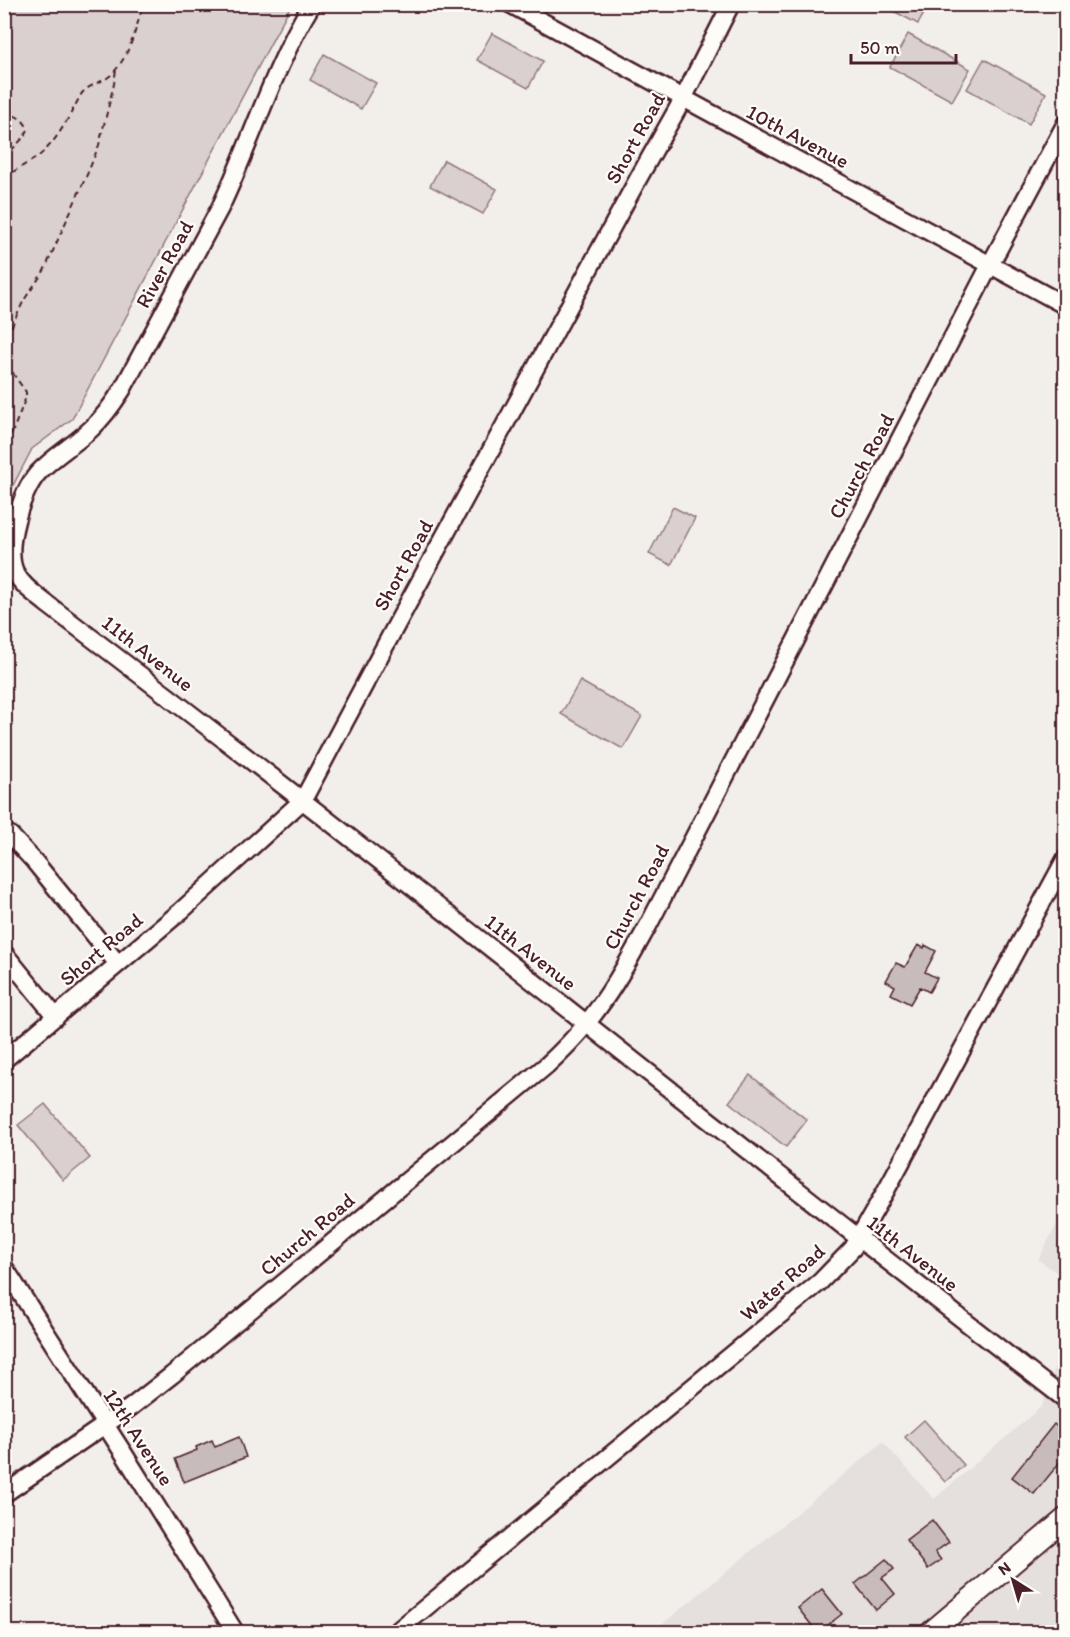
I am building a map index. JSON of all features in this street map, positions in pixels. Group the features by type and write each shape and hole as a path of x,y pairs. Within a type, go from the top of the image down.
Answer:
{"main road":[{"path":"932,1632 1065,1518"}],"street":[{"name":"River Road","path":"18,518 27,490 34,478 91,429 110,408 122,390 220,208 281,64 312,4"},
{"name":"10th Avenue","path":"510,4 1065,306"},
{"name":"Short Road","path":"4,1060 181,911 303,800 398,620 683,99 731,4"},
{"name":"Church Road","path":"4,1494 131,1407 172,1375 547,1065 587,1024 611,990 649,924 1065,123"},
{"name":"11th Avenue","path":"18,518 12,536 11,557 15,572 25,586 303,800 1065,1400"},
{"path":"4,832 10,835 34,861 117,964"},
{"name":"Water Road","path":"396,1632 819,1282 847,1255 884,1194 1065,858"},
{"path":"4,953 56,1017"},
{"name":"12th Avenue","path":"4,1267 235,1632"}],"path":[{"path":"4,179 40,154 62,128 82,93 105,79 116,69 131,44 143,4"},
{"path":"4,454 26,398 26,392 14,375 9,362 7,341 10,330 24,300 44,271 99,146 116,69"},
{"path":"4,112 24,122 28,130 4,158"}],"shaded area":[{"path":"5,4 291,5 72,419 32,449 5,501"},
{"path":"882,5 929,5 918,24"},
{"path":"492,33 543,61 528,88 477,60"},
{"path":"908,34 970,69 952,101 890,67"},
{"path":"324,54 376,83 361,109 310,80"},
{"path":"984,59 1046,93 1029,124 967,89"},
{"path":"444,160 497,189 483,214 430,186"},
{"path":"673,507 695,518 671,565 649,554"},
{"path":"580,681 642,716 623,749 561,714"},
{"path":"750,1075 807,1120 786,1147 729,1102"},
{"path":"45,1104 90,1158 63,1180 18,1125"},
{"path":"1065,1209 1066,1278 1038,1260"},
{"path":"1065,1349 1065,1632 653,1632 883,1442 934,1499 1042,1406 1054,1369"},
{"path":"924,1420 964,1465 945,1482 905,1437"}],"building":[{"path":"918,945 924,948 925,945 936,951 925,972 937,978 929,992 920,987 910,1004 891,994 895,986 886,981 896,963 905,967"},
{"path":"1054,1424 1065,1433 1065,1456 1034,1494 1012,1477"},
{"path":"239,1437 246,1457 184,1482 175,1459 197,1450 196,1447 212,1440 215,1447"},
{"path":"932,1520 949,1542 935,1552 941,1560 928,1569 906,1540"},
{"path":"886,1559 894,1569 882,1578 895,1594 876,1610 855,1584"},
{"path":"822,1589 842,1614 817,1632 798,1608"}]}
